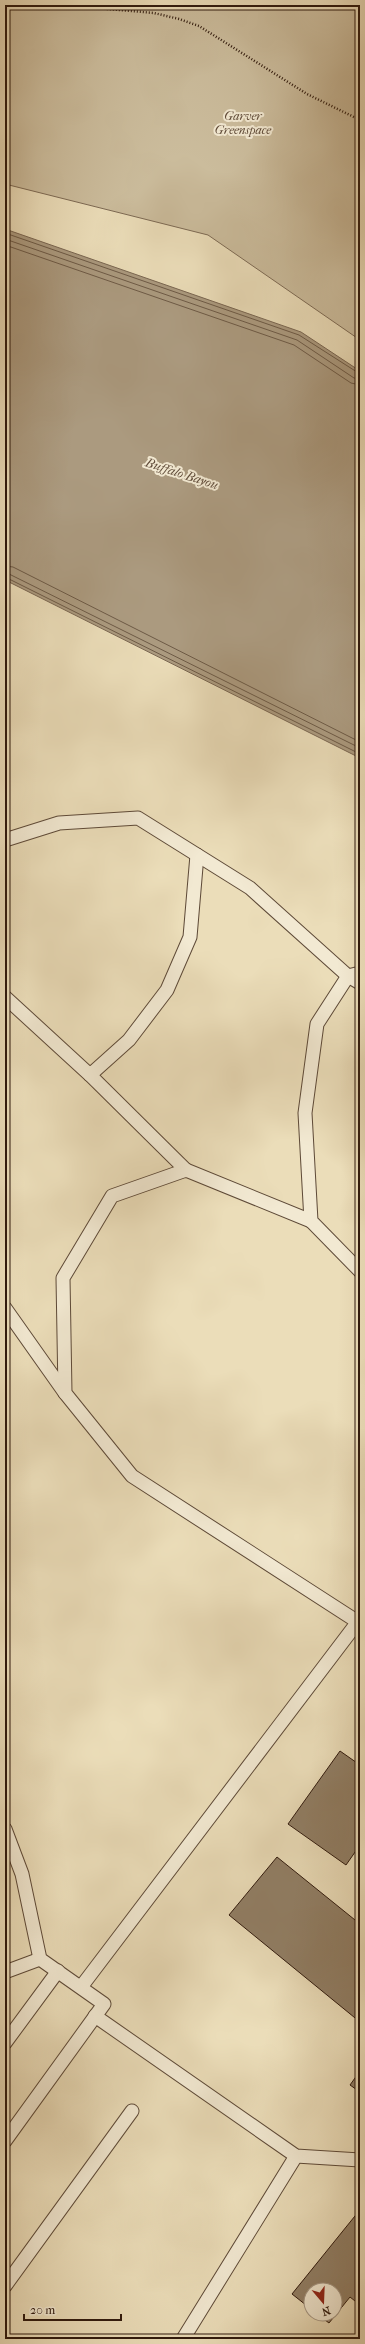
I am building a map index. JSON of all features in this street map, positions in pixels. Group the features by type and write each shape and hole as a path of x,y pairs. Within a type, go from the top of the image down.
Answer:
{"lane":[{"path":"5,840 59,823 138,818 250,888 354,975 360,983"},
{"path":"90,1075 128,1040 167,990 190,937 196,855"},
{"path":"311,1221 305,1113 317,1024 354,975"},
{"path":"5,997 90,1075 186,1170 311,1221 360,1271"},
{"path":"65,1393 63,1278 112,1196 186,1170"},
{"path":"5,1308 65,1393 132,1476 359,1620 81,1986"},
{"path":"5,1829 22,1874 40,1959 81,1986 104,2004 5,2141"},
{"path":"5,1972 40,1959"},
{"path":"5,2043 58,1971"},
{"path":"95,2016 296,2156 360,2160"},
{"path":"5,2286 132,2111"},
{"path":"183,2339 296,2156"}],"path":[{"path":"5,6 96,8 154,13 179,19 199,26 307,94 360,120"}],"green space":[{"name":"Garver Greenspace","path":"5,5 360,5 360,340 208,235 5,184"}],"water":[{"name":"Buffalo Bayou","path":"5,229 301,332 360,371 360,758 5,580"}],"building":[{"path":"340,1751 360,1765 360,1845 346,1865 288,1824"},
{"path":"277,1857 360,1924 360,2022 229,1915"},
{"path":"360,2071 360,2092 350,2085"},
{"path":"359,2211 360,2305 350,2297 343,2306 343,2282 303,2282 303,2303 292,2294"}]}
